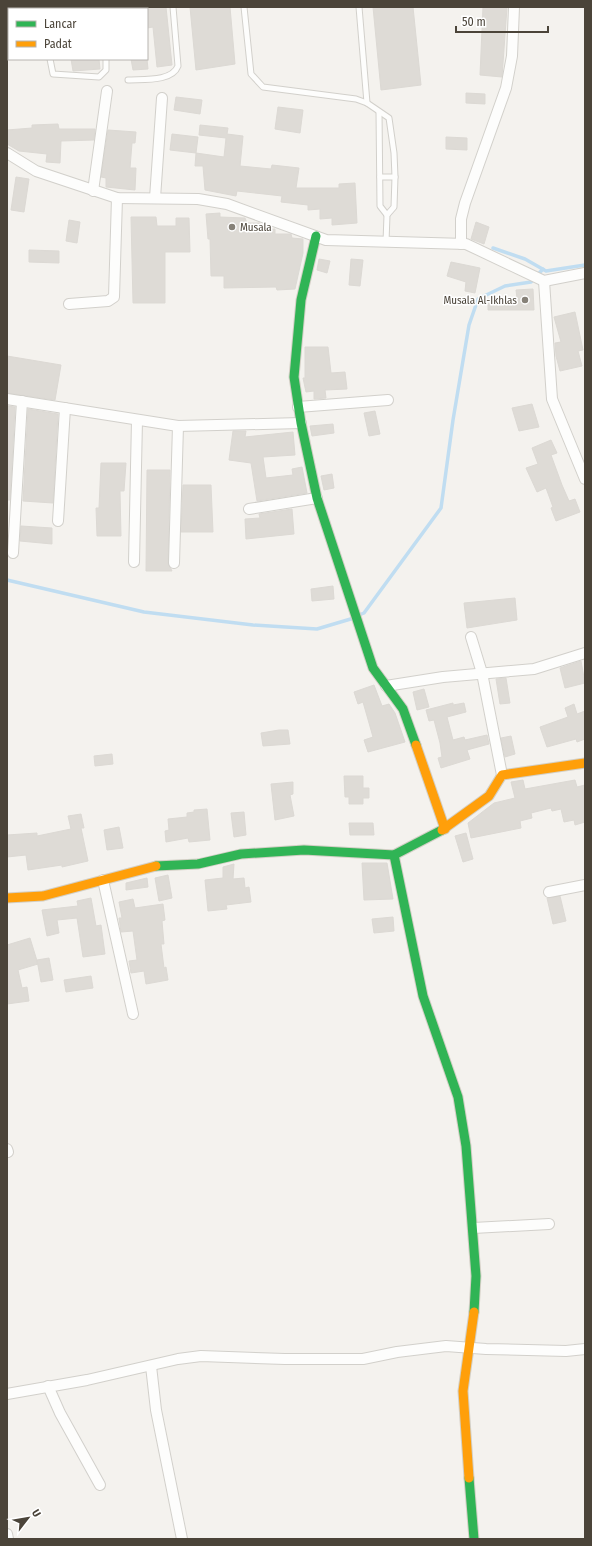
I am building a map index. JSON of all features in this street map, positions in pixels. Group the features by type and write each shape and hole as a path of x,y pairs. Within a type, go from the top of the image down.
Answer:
{"street":[{"path":"461,244 461,219 465,203 506,88 512,56 514,7"},
{"path":"93,191 107,91"},
{"path":"155,198 162,98"},
{"path":"7,154 36,171 117,198 198,199 227,204 326,240 466,244 544,281 585,273"},
{"path":"69,304 108,301 114,297 117,198"},
{"path":"316,236 301,300 294,377 301,423 317,498 373,668 404,709 445,829"},
{"path":"544,281 552,399 585,479"},
{"path":"7,399 178,426 301,423"},
{"path":"298,407 388,400"},
{"path":"14,553 22,401"},
{"path":"58,520 65,408"},
{"path":"134,562 137,420"},
{"path":"174,563 178,426"},
{"path":"249,509 317,498"},
{"path":"7,898 43,896 162,865 198,864 240,854 304,850 394,855 445,829 489,796 502,775 482,673 471,637"},
{"path":"386,686 482,673 534,669 585,653"},
{"path":"502,775 585,763"},
{"path":"394,855 423,996 458,1098 466,1146 476,1276 473,1322 464,1391 474,1539"},
{"path":"103,880 133,1014"},
{"path":"549,892 585,885"},
{"path":"473,1228 549,1224"},
{"path":"7,1394 87,1380 201,1356 362,1359 397,1352 446,1346 566,1351 585,1349"},
{"path":"151,1366 156,1410 182,1539"},
{"path":"48,1386 60,1413 100,1485"},
{"path":"7,1534 8,1539"}],"lane":[{"path":"128,80 170,76 176,71 178,66 173,7"},
{"path":"244,7 251,74 263,87 272,90 356,99 367,103 389,118 394,153 395,177 394,207 387,215 386,242"},
{"path":"359,7 367,103"},
{"path":"50,60 53,74 99,76 106,70 106,60"},
{"path":"379,112 380,206 387,215"},
{"path":"380,177 395,177"}],"building":[{"path":"166,7 172,65 157,67 153,27 148,28 147,8"},
{"path":"190,7 230,7 235,64 196,70"},
{"path":"373,7 413,7 421,85 381,90"},
{"path":"483,7 507,7 502,77 480,75"},
{"path":"71,60 99,60 100,69 73,71"},
{"path":"131,60 147,60 148,69 133,70"},
{"path":"466,93 485,94 485,104 466,103"},
{"path":"176,97 202,100 200,114 174,110"},
{"path":"278,107 303,110 300,133 275,129"},
{"path":"58,124 59,129 95,129 94,140 61,141 60,163 46,162 47,154 19,151 7,144 7,130 32,128 32,125"},
{"path":"200,125 228,128 227,134 243,136 240,166 271,169 272,165 299,168 296,188 339,188 339,184 355,183 357,223 332,225 332,218 320,219 320,209 308,210 308,205 281,202 282,196 237,191 236,196 205,190 203,166 195,166 196,153 224,157 226,138 199,135"},
{"path":"108,130 136,132 135,143 132,143 130,168 136,168 135,190 106,187 106,178 101,177"},
{"path":"172,134 198,137 196,153 170,150"},
{"path":"446,137 467,138 467,150 446,149"},
{"path":"16,177 29,179 24,212 11,210"},
{"path":"220,213 220,217 245,218 247,223 260,223 260,230 275,229 275,234 291,234 292,238 303,239 303,253 295,289 277,290 276,287 224,288 224,276 211,276 210,239 208,239 206,214"},
{"path":"131,217 156,217 157,226 176,226 176,218 189,218 190,252 165,252 165,303 133,303"},
{"path":"69,220 80,222 77,243 66,241"},
{"path":"476,222 489,227 484,244 471,239"},
{"path":"29,250 59,251 59,263 29,262"},
{"path":"319,259 330,261 327,273 317,270"},
{"path":"351,259 363,260 360,286 349,285"},
{"path":"451,262 480,268 475,293 465,291 466,282 447,276"},
{"path":"533,289 534,310 488,310 488,299 517,298 516,290"},
{"path":"575,312 583,350 578,351 582,366 560,371 556,356 555,343 561,342 554,317"},
{"path":"305,347 328,347 331,373 345,372 347,389 325,390 326,398 314,399 314,391 306,392 303,378 305,378"},
{"path":"7,356 61,365 55,400 7,393"},
{"path":"532,404 539,427 519,431 512,408"},
{"path":"7,406 15,407 10,500 7,500"},
{"path":"28,409 58,414 53,503 23,501"},
{"path":"375,411 380,434 369,436 364,413"},
{"path":"333,424 334,433 312,436 310,426"},
{"path":"233,431 246,431 245,437 293,432 295,455 263,457 266,478 293,475 292,469 302,467 307,493 257,501 251,463 229,460"},
{"path":"551,440 557,453 551,455 562,485 569,501 575,499 580,512 556,521 546,488 537,492 526,468 538,464 532,448"},
{"path":"101,463 126,463 124,491 120,491 121,536 97,536 96,508 99,508"},
{"path":"147,470 170,470 168,563 172,571 146,571"},
{"path":"332,474 334,488 324,490 321,476"},
{"path":"183,485 211,485 213,532 181,532"},
{"path":"292,509 294,534 246,539 245,519 260,518 259,514"},
{"path":"21,526 52,528 52,544 20,541"},
{"path":"333,586 334,599 312,601 311,589"},
{"path":"515,598 517,620 467,628 464,603"},
{"path":"581,661 585,683 565,688 560,668"},
{"path":"506,678 510,703 500,704 496,679"},
{"path":"374,685 382,706 389,704 395,713 405,742 368,752 364,740 373,737 363,702 358,704 354,692"},
{"path":"424,689 429,707 417,710 413,692"},
{"path":"453,703 453,705 464,703 466,712 447,717 453,740 464,737 465,740 487,735 489,744 467,750 470,759 441,768 438,758 442,757 440,743 434,720 429,721 426,710"},
{"path":"574,704 577,714 585,711 585,739 577,742 576,739 547,747 540,727 568,717 565,708"},
{"path":"288,730 290,744 263,746 261,733"},
{"path":"511,736 515,754 505,757 501,738"},
{"path":"112,754 113,764 95,766 94,756"},
{"path":"344,776 363,776 363,788 369,788 369,798 363,798 363,804 349,804 349,797 345,797"},
{"path":"523,780 525,789 575,780 577,787 585,785 585,822 575,825 574,820 564,822 561,809 552,811 551,808 531,813 532,818 520,821 521,828 471,838 468,823 494,803 515,798 511,782"},
{"path":"293,782 293,794 290,795 294,816 275,820 271,784"},
{"path":"207,809 210,840 189,842 188,838 166,842 165,831 169,830 168,819 187,817 187,813 194,812 194,810"},
{"path":"244,812 246,835 234,837 231,813"},
{"path":"81,814 84,828 81,828 88,861 62,867 62,865 28,870 26,855 7,857 7,835 37,833 37,836 71,829 68,816"},
{"path":"349,823 373,823 374,835 350,835"},
{"path":"119,827 123,848 107,850 104,830"},
{"path":"466,833 473,859 463,862 455,836"},
{"path":"362,863 387,863 393,899 364,900"},
{"path":"234,864 233,879 244,878 245,888 249,887 251,902 226,905 227,909 208,911 205,880 223,878 223,867"},
{"path":"168,875 172,898 159,901 155,878"},
{"path":"147,878 148,887 126,890 126,883"},
{"path":"560,896 566,921 553,924 547,898"},
{"path":"91,898 96,926 101,925 105,954 83,957 77,918 57,920 59,933 47,936 42,910 78,906 77,901"},
{"path":"133,899 135,908 163,904 165,920 162,921 164,944 161,944 164,968 166,967 168,980 146,984 144,971 131,973 129,961 137,960 133,931 121,932 119,918 122,918 119,902"},
{"path":"393,917 394,931 374,933 372,919"},
{"path":"30,938 38,964 18,970 22,988 27,987 29,1001 7,1004 7,945"},
{"path":"49,958 53,980 41,982 37,960"},
{"path":"91,976 93,988 66,992 64,980"}],"waterway":[{"path":"493,248 525,259 546,271 585,265"},
{"path":"359,615 364,613 441,508 453,420 469,325 478,299 505,286 531,282 543,269"},
{"path":"7,580 144,612 253,625 317,629 354,618"}],"traffic: fast":[{"path":"316,236 301,300 294,377 301,423 317,498 373,668 403,709 416,745"},
{"path":"156,866 198,864 241,854 304,850 394,855 442,830"},
{"path":"394,855 423,996 458,1097 466,1146 476,1276 474,1312"},
{"path":"469,1478 474,1539"}],"traffic: slow":[{"path":"416,745 445,829"},
{"path":"442,830 489,796 502,775 585,763"},
{"path":"7,898 43,896 156,866"},
{"path":"469,1478 463,1391 474,1312"}],"place":[{"name":"Musala","path":"232,227"},
{"name":"Musala Al-Ikhlas","path":"525,300"}]}
